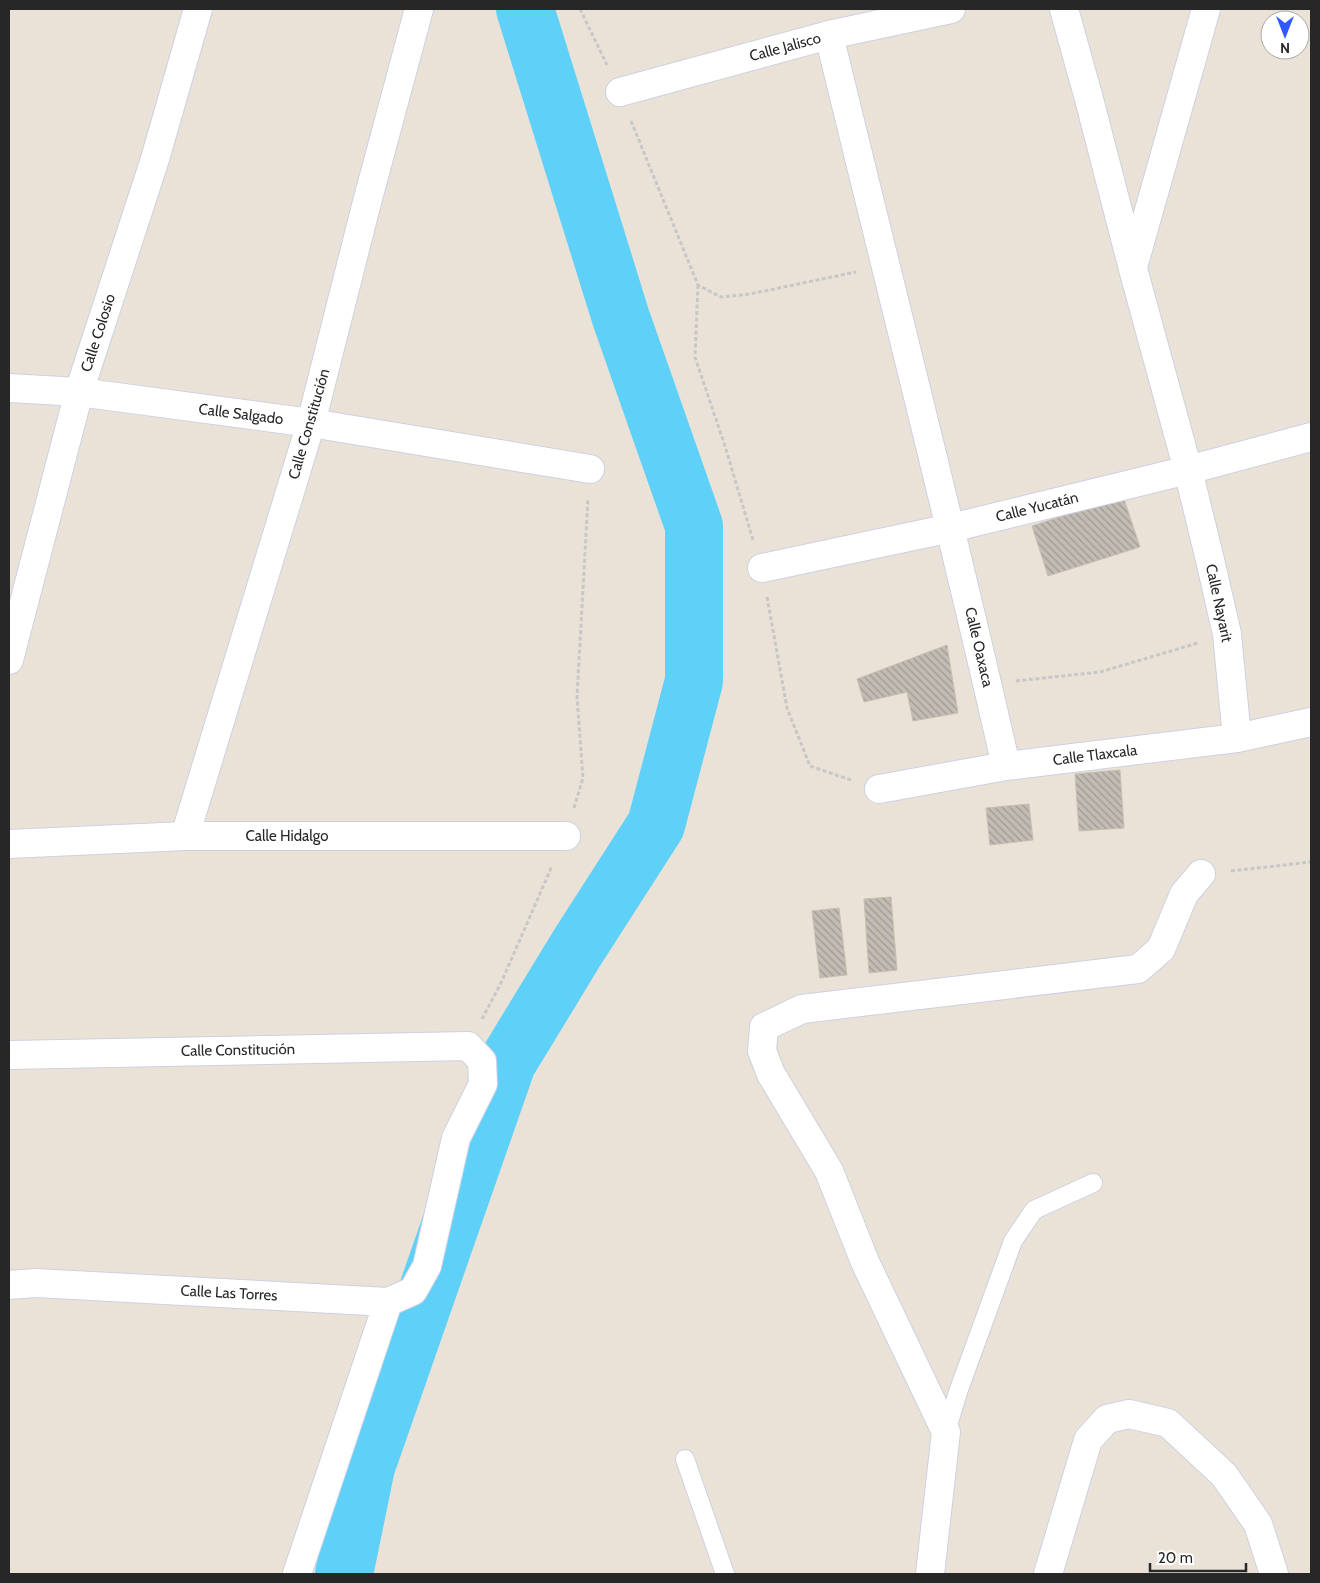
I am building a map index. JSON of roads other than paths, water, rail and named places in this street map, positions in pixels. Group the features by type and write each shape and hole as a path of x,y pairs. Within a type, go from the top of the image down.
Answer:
{"street":[{"name":"Calle Colosio","path":"9,660 79,392 155,159 198,9"},
{"name":"Calle Constitución","path":"186,836 311,423 366,206 419,9"},
{"name":"Calle Jalisco","path":"620,92 829,35 951,9"},
{"name":"Calle Nayarit","path":"1064,9 1188,470 1227,634 1237,738"},
{"path":"1133,269 1206,9"},
{"name":"Calle Oaxaca","path":"829,35 951,528 1006,766"},
{"name":"Calle Salgado","path":"9,388 79,392 311,423 590,469"},
{"name":"Calle Yucatán","path":"762,568 951,528 1188,470 1311,437"},
{"name":"Calle Tlaxcala","path":"879,789 1006,766 1237,738 1311,722"},
{"name":"Calle Hidalgo","path":"9,844 186,836 566,836"},
{"path":"930,1574 946,1432 865,1262 829,1172 771,1074 762,1052 764,1027 802,1009 1138,969 1161,949 1184,894 1201,874"},
{"name":"Calle Constitución","path":"9,1055 468,1046 482,1060 483,1084 456,1138 428,1266 413,1291 388,1302"},
{"name":"Calle Las Torres","path":"9,1285 36,1283 71,1284 388,1302"},
{"path":"297,1574 388,1302"},
{"path":"1048,1574 1088,1440 1107,1419 1129,1414 1168,1423 1224,1475 1258,1524 1274,1574"}],"lane":[{"path":"946,1432 958,1392 1013,1241 1034,1210 1093,1183"},
{"path":"685,1459 725,1574"}],"waterway":[{"path":"344,1574 366,1467 507,1063 577,948 656,825 694,681 694,526 621,318 525,9"}]}
